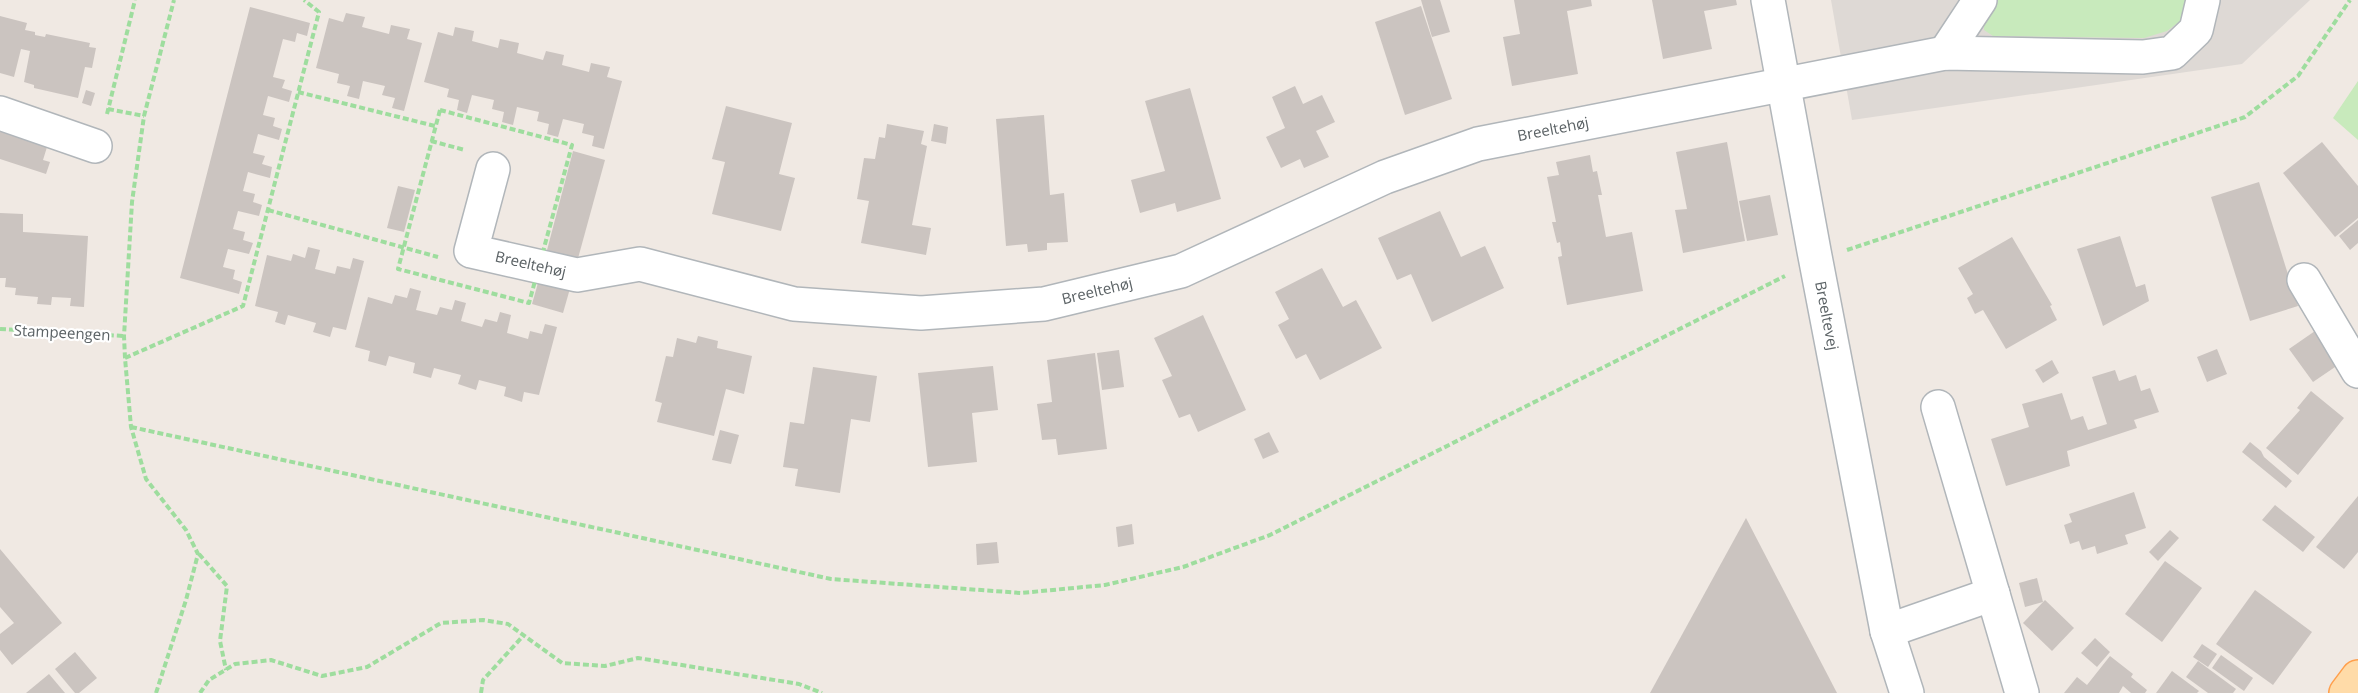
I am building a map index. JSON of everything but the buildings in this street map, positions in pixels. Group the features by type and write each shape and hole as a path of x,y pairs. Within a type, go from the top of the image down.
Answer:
{"main road":[{"path":"2346,693 2358,677"}],"street":[{"name":"Breeltevej","path":"1768,0 1815,261 1887,631 1907,693"},
{"path":"1945,53 1980,0"},
{"name":"Breeltehøj","path":"471,250 577,275 640,264 794,304 921,313 1044,304 1181,271 1385,177 1478,144 1945,53 2143,57 2172,53 2196,30 2203,0"},
{"path":"0,113 95,146"},
{"path":"471,250 493,169"},
{"path":"2304,280 2358,371"},
{"path":"1938,407 2022,693"},
{"path":"1887,631 1993,594"}],"path":[{"path":"95,146 108,109 135,0"},
{"path":"174,0 144,116 132,202 124,336 125,358 131,427 146,479 186,530 198,554 227,586 219,641 226,670"},
{"path":"125,358 243,306 319,12 304,0"},
{"path":"131,427 831,579 1022,593 1095,586 1183,567 1270,534 1815,261 2245,117 2298,76 2350,0"},
{"path":"298,92 435,126"},
{"path":"108,109 144,116"},
{"path":"268,210 440,257 471,250"},
{"name":"Stampeengen","path":"0,329 124,336"},
{"path":"156,693 186,600 198,554"},
{"path":"200,693 209,680 235,664 271,660 322,676 367,668 441,623 483,620 508,624 562,663 605,666 638,658 799,684 822,693"},
{"path":"481,693 483,680 523,636"}],"shaded area":[{"path":"1831,0 2310,0 2242,64 1852,120"}],"green space":[{"path":"1996,0 2192,0 2183,19 2167,31 2144,38 1993,36 1984,30 1984,19"},
{"path":"2358,81 2358,140 2333,118"}]}
